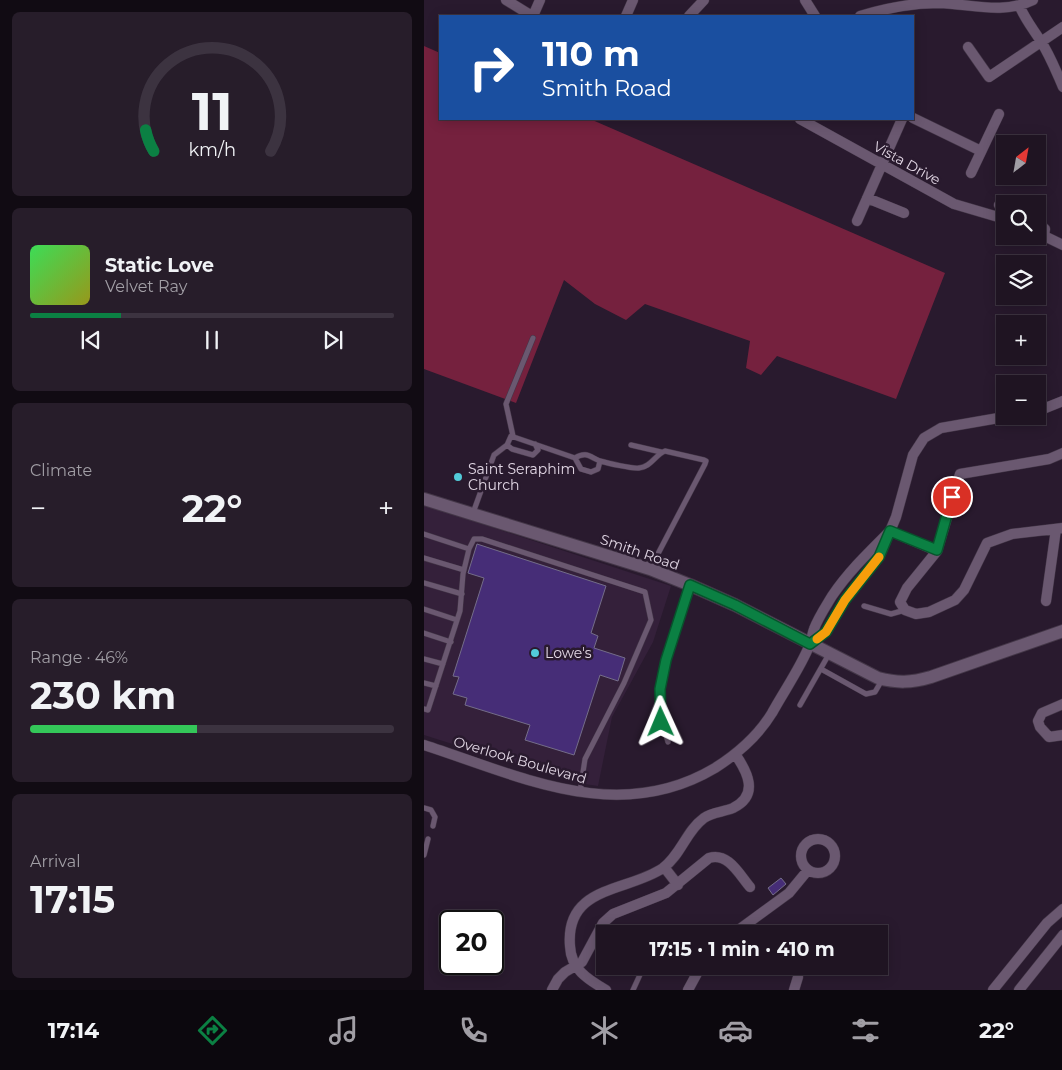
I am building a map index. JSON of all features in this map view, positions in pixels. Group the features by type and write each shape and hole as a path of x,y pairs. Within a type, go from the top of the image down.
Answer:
{"street":[{"path":"506,0 530,15"},
{"path":"532,15 540,0"},
{"path":"626,15 633,0"},
{"path":"689,15 704,0"},
{"path":"805,0 814,15"},
{"path":"862,15 878,5 940,2 1020,6 1033,0"},
{"path":"1020,6 1025,19 1041,41 1062,88"},
{"path":"968,47 989,77 1062,27"},
{"path":"971,173 999,114"},
{"path":"914,118 981,151"},
{"name":"Vista Drive","path":"802,120 967,210 996,217"},
{"path":"857,221 902,120"},
{"path":"867,198 904,213"},
{"path":"1046,237 1062,245"},
{"path":"1046,408 1062,401"},
{"name":"Overlook Boulevard","path":"424,745 580,794 619,796 658,791 703,775 735,754 769,718 810,644 826,632 845,600 879,557 890,531 913,455 924,438 940,428 996,418"},
{"path":"1046,601 1059,529 1012,534 987,543 964,590 955,600 929,612 916,614 904,610 900,602 907,588 937,550 960,474 1049,458 1062,453"},
{"name":"Smith Road","path":"424,499 650,570 690,585 735,605 882,679 894,683 913,682 1062,631"},
{"path":"890,531 937,550"},
{"path":"1062,704 1042,713 1038,721 1040,727 1049,737 1062,735"},
{"path":"606,990 589,981 575,967 570,955 570,927 577,913 585,902 600,892 651,875 664,867 672,860 693,829 704,818 735,807 745,797 750,786 748,772 735,754"},
{"path":"552,990 558,979 565,972 575,967 586,957 604,922 613,914 666,893 709,858 717,856 725,858 750,887"},
{"path":"664,867 678,885"},
{"path":"745,925 789,893 808,870"},
{"path":"994,990 1047,923 1062,909"},
{"path":"1019,990 1062,935"},
{"path":"688,990 696,975"},
{"path":"794,990 798,976"}],"lane":[{"path":"513,436 506,404 534,338"},
{"path":"513,436 575,458 581,469 591,472 598,469 600,461"},
{"path":"473,513 494,455 507,445 510,437 513,436"},
{"path":"507,445 512,449 533,455 538,450 535,444"},
{"path":"631,445 706,461 650,570"},
{"path":"575,458 584,454 600,461 637,469 644,467 661,452"},
{"path":"424,534 469,549"},
{"path":"424,709 428,710 458,620 464,570 469,549 474,539 482,539 645,592 651,620 624,683 585,759 580,794"},
{"path":"424,558 464,570"},
{"path":"424,583 462,594"},
{"path":"668,742 661,722 660,689 666,660 690,585"},
{"path":"864,606 891,614 904,610"},
{"path":"424,610 458,620"},
{"path":"424,633 450,642"},
{"path":"800,705 830,654"},
{"path":"424,658 443,664"},
{"path":"821,669 866,694 875,692 882,679"},
{"path":"424,683 436,686"},
{"path":"424,808 431,810 435,817 433,826"},
{"path":"424,855 428,839"},
{"path":"633,990 640,975"}],"shaded area":[{"path":"424,46 439,53 439,120 592,120 945,273 896,399 777,356 761,375 746,368 750,341 645,304 626,320 595,304 564,280 516,403 424,369"},
{"path":"424,505 671,586 653,642 612,717 598,786 572,782 424,735"}],"building":[{"name":"Lowe's","path":"477,544 606,586 591,633 598,636 594,648 625,658 618,681 600,675 574,755 525,740 530,725 465,705 467,698 453,694 459,677 453,676 484,578 468,573"},
{"path":"781,878 786,884 773,895 768,888"}],"slow traffic":[{"path":"817,639 826,632 845,600 879,557"}],"place":[{"name":"Saint Seraphim Church","path":"458,477"},
{"name":"Lowe's","path":"535,653"}],"route":[{"path":"661,722 660,689 666,660 690,585 735,605 810,644 826,632 845,600 879,557 887,542 890,531 937,550 952,497"}]}
